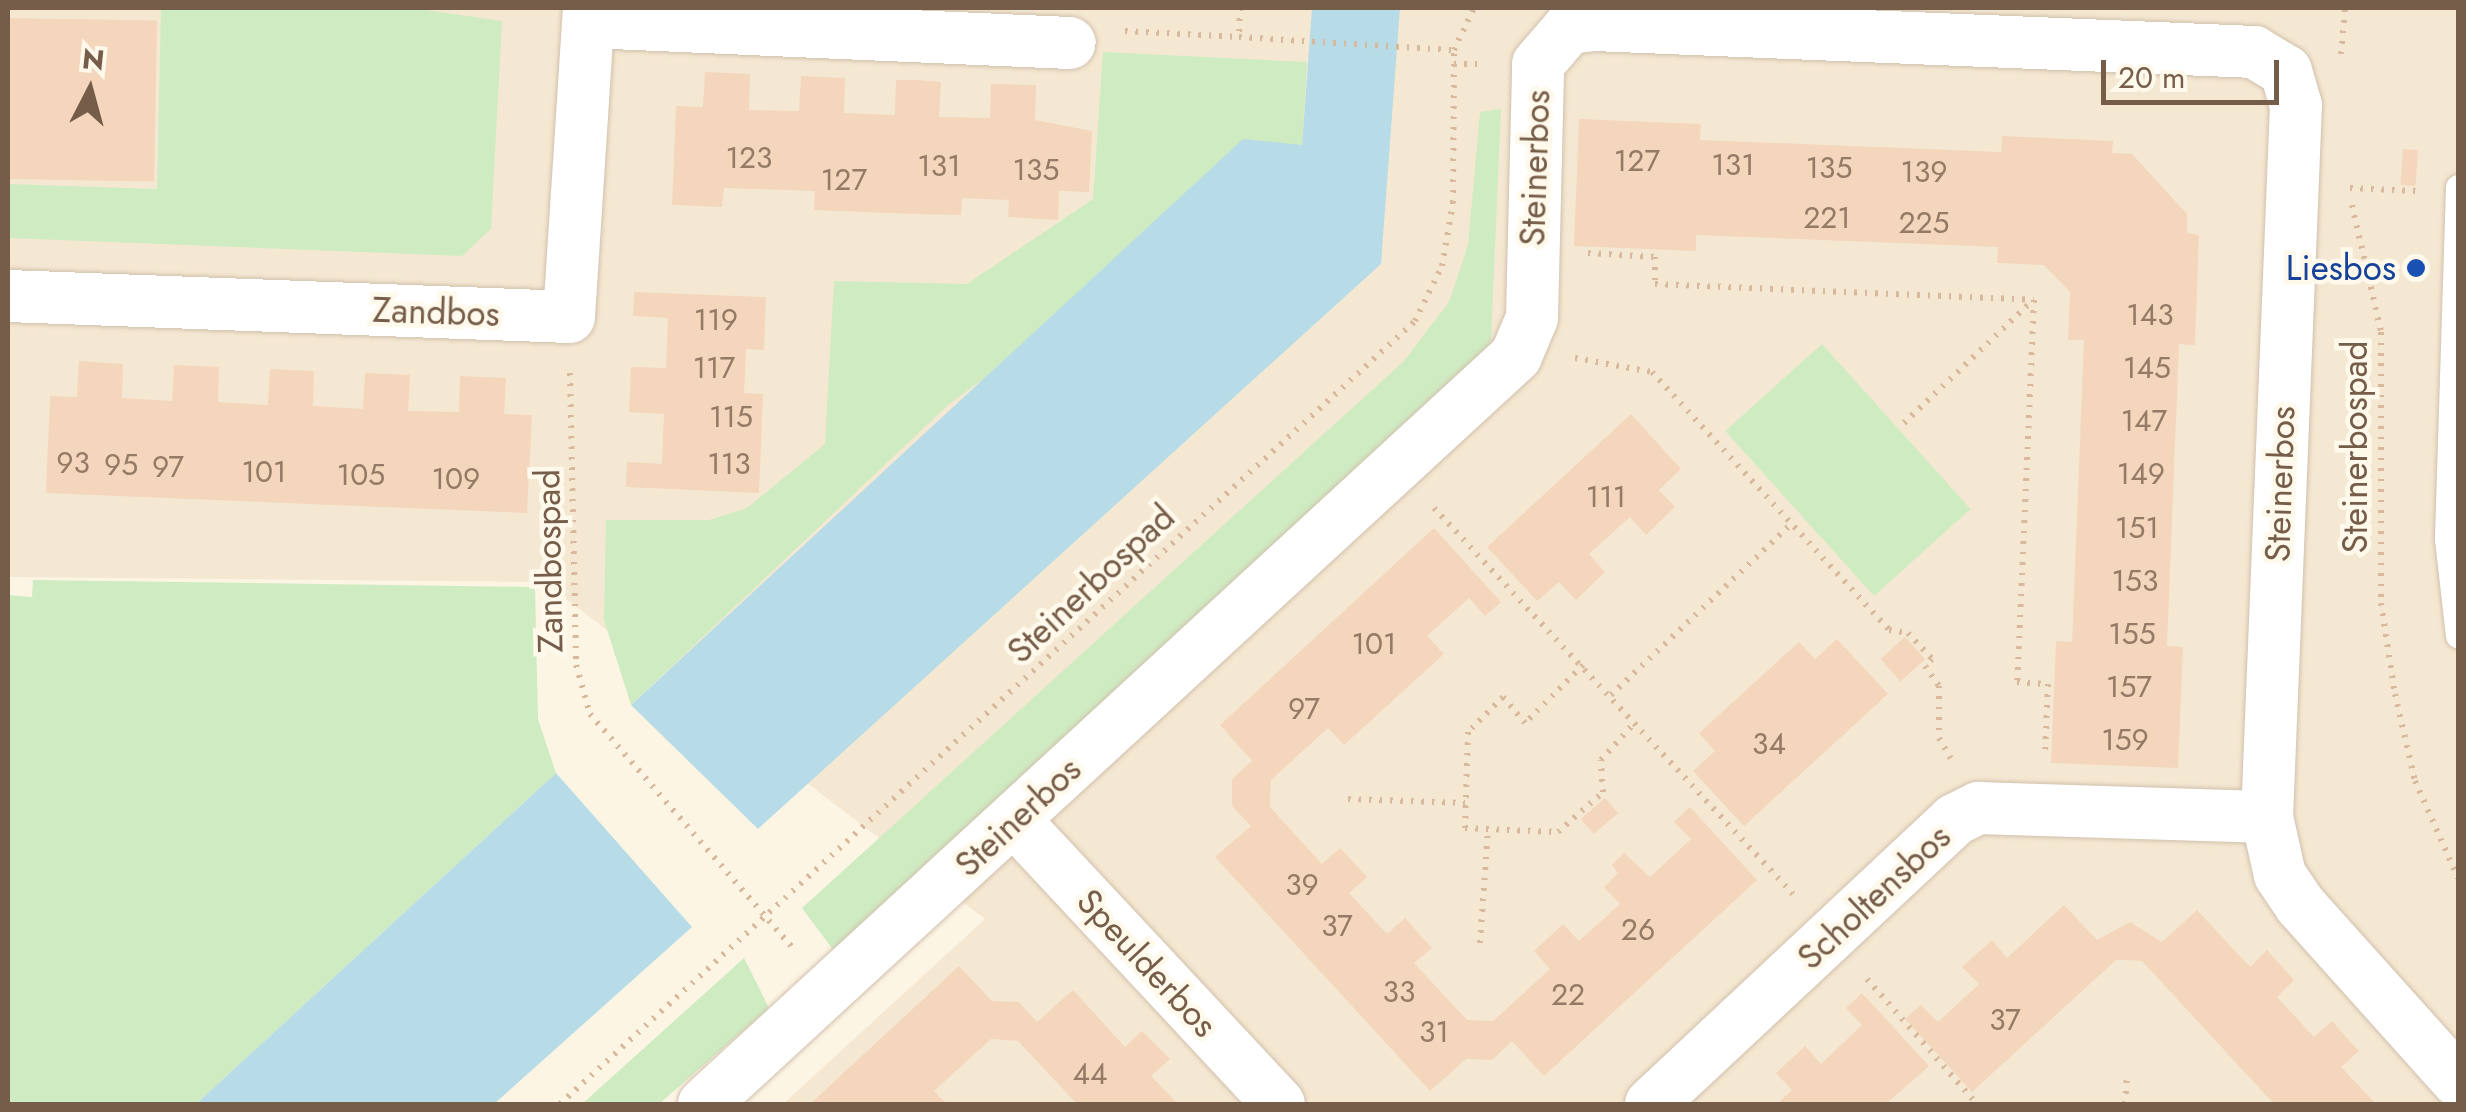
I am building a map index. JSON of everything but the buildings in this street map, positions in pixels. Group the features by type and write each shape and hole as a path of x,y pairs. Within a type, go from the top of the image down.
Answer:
{"street":[{"path":"569,317 589,15 1070,43"},
{"name":"Steinerbos","path":"704,1104 1526,343 1538,64 1569,28 2254,52 2286,71 2296,106 2266,816 2280,876 2302,906 2458,1081"},
{"name":"Zandbos","path":"8,296 569,317"},
{"name":"Scholtensbos","path":"1651,1104 1954,820 1980,808 2042,806 2266,816"},
{"name":"Speulderbos","path":"1014,820 1279,1104"}],"lane":[{"path":"2458,186 2447,539 2458,634"}],"path":[{"path":"1239,37 1240,8"},
{"name":"Steinerbospad","path":"560,1104 1415,320 1442,266 1453,203 1454,50 1474,8"},
{"path":"2340,74 2345,8"},
{"path":"1070,43 1125,31 1454,50"},
{"name":"Steinerbospad","path":"2346,178 2381,332 2380,603 2415,781 2458,878"},
{"path":"2348,188 2419,190"},
{"path":"1532,251 1655,257 1655,284 2034,300"},
{"path":"1904,423 2034,300"},
{"path":"2034,300 2017,682 2048,684 2042,806"},
{"name":"Zandbospad","path":"569,317 576,664 590,714 766,916"},
{"path":"1526,343 1652,372 1889,630 1908,632 1932,659 1925,666 1940,686 1939,738 1980,808"},
{"path":"1396,467 1636,721 1976,1104"},
{"path":"1611,695 1793,522"},
{"path":"1583,664 1524,723 1503,697 1468,732 1465,828 1558,832 1603,792 1601,760 1636,721"},
{"path":"1348,799 1465,803"},
{"path":"1480,943 1488,829"},
{"path":"2125,1104 2127,1074"}],"shaded area":[{"path":"8,8 2458,8 2458,1104 783,1104 985,919 544,582 8,577"}],"green space":[{"path":"161,8 412,8 502,21 491,229 462,256 8,238 8,184 157,189"},
{"path":"1103,52 1307,62 1302,145 948,405 631,705 604,620 606,520 709,520 747,508 825,444 834,281 967,284 1093,199"},
{"path":"1501,109 1491,340 1480,363 834,951 802,908 1404,361 1449,302 1468,245 1480,112"},
{"path":"1822,344 1971,509 1874,596 1725,431"},
{"path":"33,580 535,587 538,719 556,773 196,1104 8,1104 8,595 32,597"},
{"path":"744,958 769,1008 659,1104 582,1104"}],"water":[{"path":"1312,8 1400,8 1381,264 758,829 631,705 1243,139 1302,145"},
{"path":"556,773 692,927 494,1104 196,1104"}],"place":[{"name":"Liesbos","path":"2416,268"}]}
